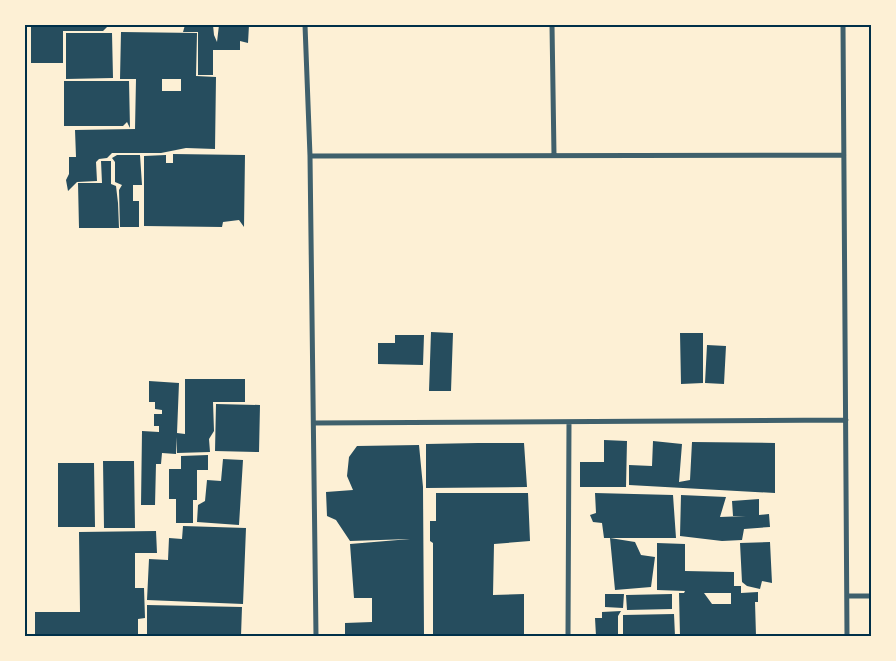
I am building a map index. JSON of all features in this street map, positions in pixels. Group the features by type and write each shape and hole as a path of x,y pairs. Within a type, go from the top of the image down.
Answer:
{"street":[{"path":"305,25 310,156 316,636"},
{"path":"552,25 554,155"},
{"path":"843,25 847,636"},
{"path":"310,156 844,155"},
{"path":"314,423 846,420"},
{"path":"568,636 569,422"},
{"path":"847,596 871,596"}],"building":[{"path":"31,25 109,25 103,31 63,31 63,63 31,63"},
{"path":"185,25 213,25 217,42 219,25 249,25 248,43 240,41 240,50 213,50 213,75 198,75 198,32 183,32"},
{"path":"121,32 197,33 196,76 216,77 215,149 186,148 161,153 112,153 107,158 99,159 96,162 97,181 77,182 68,191 66,180 69,174 69,157 76,157 75,130 135,129 136,79 120,79","holes":["162,79 181,79 181,91 162,91"]},
{"path":"66,33 112,33 113,78 66,79"},
{"path":"64,81 129,81 130,128 127,122 123,126 64,126"},
{"path":"173,154 245,155 244,227 239,220 223,222 222,227 144,226 144,156 166,155 166,163 173,163"},
{"path":"117,155 140,155 142,185 133,185 133,201 139,201 139,227 120,227 119,190 122,185 115,182 115,162 112,158"},
{"path":"101,161 111,161 111,184 116,186 119,228 79,228 78,183 102,183"},
{"path":"431,332 453,333 451,391 429,391"},
{"path":"680,333 703,333 703,383 681,384"},
{"path":"395,335 424,335 423,365 378,364 378,343 395,343"},
{"path":"707,345 726,346 724,384 705,383"},
{"path":"185,379 245,379 245,402 213,402 214,431 209,439 210,452 177,453 177,437 176,454 162,453 161,464 156,464 155,505 141,505 142,431 159,432 159,426 154,426 154,414 162,414 162,410 155,409 155,402 149,402 149,381 179,383 177,433 185,434"},
{"path":"216,404 260,405 259,452 215,451"},
{"path":"604,440 627,441 626,487 580,487 580,462 604,462"},
{"path":"653,441 682,444 679,482 690,480 692,442 775,443 775,493 629,485 629,465 652,466"},
{"path":"524,443 527,487 426,488 426,444"},
{"path":"419,445 423,487 424,636 345,636 345,623 372,622 372,598 354,598 350,544 410,539 350,541 336,520 327,516 326,492 353,490 347,476 349,457 357,446"},
{"path":"208,455 208,470 197,470 197,500 193,500 193,523 176,523 176,499 169,499 169,469 181,469 181,456"},
{"path":"223,459 243,460 239,525 197,522 198,505 205,501 207,480 221,481"},
{"path":"103,461 134,461 135,528 104,528"},
{"path":"58,463 94,463 95,527 58,527"},
{"path":"436,493 528,493 530,541 494,544 493,595 524,594 524,636 433,636 433,543 430,541 430,521 436,521"},
{"path":"595,493 673,495 676,538 604,538 602,523 593,522 590,515 596,513"},
{"path":"681,495 726,497 720,517 746,516 733,516 732,501 759,499 759,515 769,514 770,527 744,529 742,540 722,541 680,536"},
{"path":"183,526 246,528 243,604 147,600 149,559 168,560 169,538 182,539"},
{"path":"156,531 157,553 135,553 135,588 144,588 145,618 138,619 138,636 35,636 35,612 80,612 79,532"},
{"path":"610,538 635,542 641,555 655,557 651,587 615,590"},
{"path":"770,542 772,583 762,581 760,589 747,586 742,582 740,543"},
{"path":"657,543 685,544 685,571 734,572 734,586 741,586 741,593 758,592 758,602 755,602 756,636 680,636 679,593 684,593 685,591 657,590","holes":["704,593 731,593 731,604 712,604"]},
{"path":"605,594 624,594 623,608 605,607"},
{"path":"672,594 672,609 627,610 626,595"},
{"path":"147,605 242,607 241,636 147,636"},
{"path":"621,611 618,616 618,636 596,636 595,618 602,618 602,612"},
{"path":"674,614 675,636 623,636 623,615"}]}
